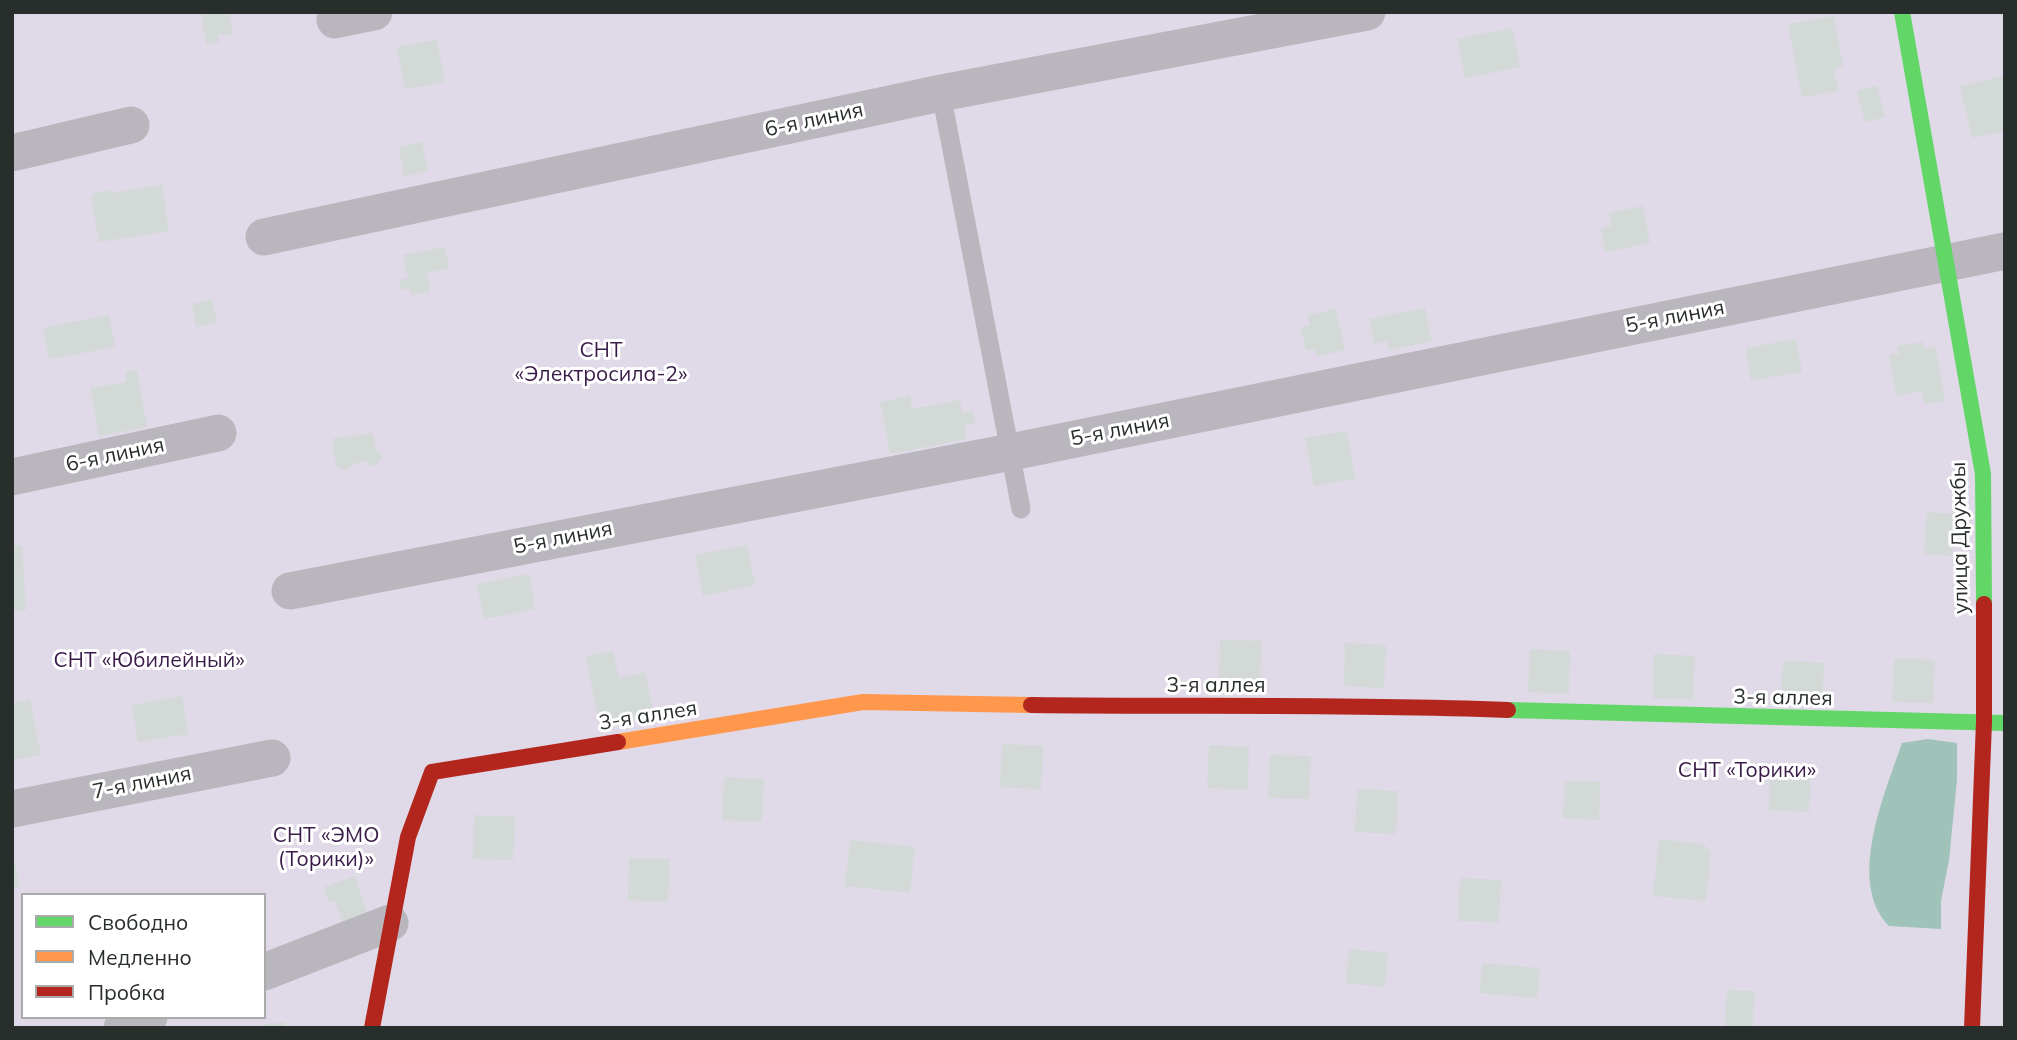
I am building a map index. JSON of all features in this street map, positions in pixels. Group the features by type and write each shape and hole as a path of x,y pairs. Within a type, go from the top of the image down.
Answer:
{"street":[{"path":"335,20 374,12"},
{"name":"6-я линия","path":"264,237 941,93 1367,12"},
{"name":"улица Дружбы","path":"1902,12 1948,262 1994,472 1972,1028"},
{"path":"12,153 131,125"},
{"name":"5-я линия","path":"290,591 1011,452 2005,251"},
{"name":"6-я линия","path":"12,477 218,433"},
{"name":"3-я аллея","path":"390,923 408,836 432,772 863,702 1229,708 1373,705 1748,718 2005,723"},
{"name":"7-я линия","path":"12,809 272,758"},
{"path":"266,971 390,923"},
{"path":"372,1028 390,923"},
{"path":"122,1028 144,1019"}],"lane":[{"path":"941,93 1021,509"}],"green space":[{"path":"12,12 2005,12 2005,1028 12,1028"}],"shaded area":[{"path":"1928,739 1957,743 1957,780 1949,860 1941,901 1941,929 1889,926 1877,908 1870,886 1873,837 1902,743"}],"building":[{"path":"201,12 230,12 232,34 218,35 219,43 206,44"},
{"path":"1834,16 1843,67 1834,69 1838,91 1802,97 1788,24"},
{"path":"1512,28 1520,67 1465,78 1457,39"},
{"path":"437,40 445,82 405,89 397,47"},
{"path":"2005,76 2005,131 1972,138 1960,86"},
{"path":"1877,85 1885,117 1865,122 1857,91"},
{"path":"422,142 428,171 404,176 399,147"},
{"path":"162,185 169,231 99,242 91,197 94,193 108,190 112,193"},
{"path":"1643,206 1650,243 1605,252 1601,228 1611,226 1609,213"},
{"path":"445,247 449,268 427,273 430,292 411,295 410,288 401,290 399,280 408,278 403,255"},
{"path":"212,300 217,322 196,327 192,304"},
{"path":"1425,308 1432,341 1389,350 1388,341 1374,344 1369,319"},
{"path":"1336,309 1345,350 1317,356 1315,349 1306,350 1301,327 1310,325 1308,315"},
{"path":"109,315 115,347 49,359 43,328"},
{"path":"1796,339 1802,372 1751,380 1746,348"},
{"path":"1924,342 1925,349 1936,347 1945,401 1925,404 1922,391 1896,396 1889,355 1899,354 1897,346"},
{"path":"137,370 147,427 99,436 90,388 126,382 125,372"},
{"path":"910,396 912,409 960,400 962,413 973,411 975,424 964,426 967,439 890,454 880,402"},
{"path":"1347,431 1355,479 1314,486 1305,438"},
{"path":"373,433 376,451 380,451 382,458 376,465 369,466 368,461 352,464 349,469 343,470 336,466 332,439"},
{"path":"1927,512 1955,514 1952,556 1924,554"},
{"path":"22,545 26,610 12,611 12,546"},
{"path":"747,545 755,585 703,596 695,555"},
{"path":"529,574 535,609 484,619 477,584"},
{"path":"1220,640 1261,641 1260,685 1219,683"},
{"path":"1345,643 1386,645 1384,688 1344,686"},
{"path":"1530,649 1570,651 1569,694 1528,692"},
{"path":"613,651 619,678 645,672 654,713 599,724 586,656"},
{"path":"1654,654 1695,656 1693,699 1653,698"},
{"path":"1894,658 1935,660 1933,703 1892,702"},
{"path":"1783,661 1824,663 1822,706 1781,704"},
{"path":"182,696 188,734 138,742 132,705"},
{"path":"30,700 41,755 12,760 12,703"},
{"path":"1002,744 1043,746 1041,789 1000,787"},
{"path":"1209,745 1249,747 1248,790 1207,788"},
{"path":"1270,755 1311,756 1309,799 1268,798"},
{"path":"1770,766 1811,768 1809,812 1769,810"},
{"path":"724,777 764,779 762,822 722,820"},
{"path":"1565,781 1600,782 1599,820 1563,818"},
{"path":"1357,789 1398,791 1396,834 1355,832"},
{"path":"474,815 515,817 513,860 473,859"},
{"path":"1659,839 1703,844 1711,852 1706,901 1653,896"},
{"path":"850,840 915,847 910,893 845,886"},
{"path":"12,855 20,887 12,888"},
{"path":"629,858 670,859 668,902 628,900"},
{"path":"355,876 369,919 344,927 335,901 329,902 324,887"},
{"path":"1460,878 1501,880 1499,922 1458,921"},
{"path":"1349,949 1388,953 1385,987 1346,983"},
{"path":"1482,963 1540,968 1537,998 1480,993"},
{"path":"1727,990 1754,991 1753,1028 1725,1028"},
{"path":"285,1022 285,1028 254,1028 254,1026"}],"traffic: fast":[{"path":"1902,12 1983,474 1984,604"},
{"path":"1508,710 2005,723"}],"traffic: slow":[{"path":"618,742 863,702 1031,705"}],"traffic: jam":[{"path":"1972,1028 1984,722 1984,604"},
{"path":"1031,705 1329,706 1508,710"},
{"path":"372,1028 408,837 432,772 618,742"}],"park label":[{"name":"СНТ «Электросила-2»","path":"601,363"},
{"name":"СНТ «Юбилейный»","path":"149,661"},
{"name":"СНТ «Торики»","path":"1747,771"},
{"name":"СНТ «ЭМО (Торики)»","path":"326,848"}]}
